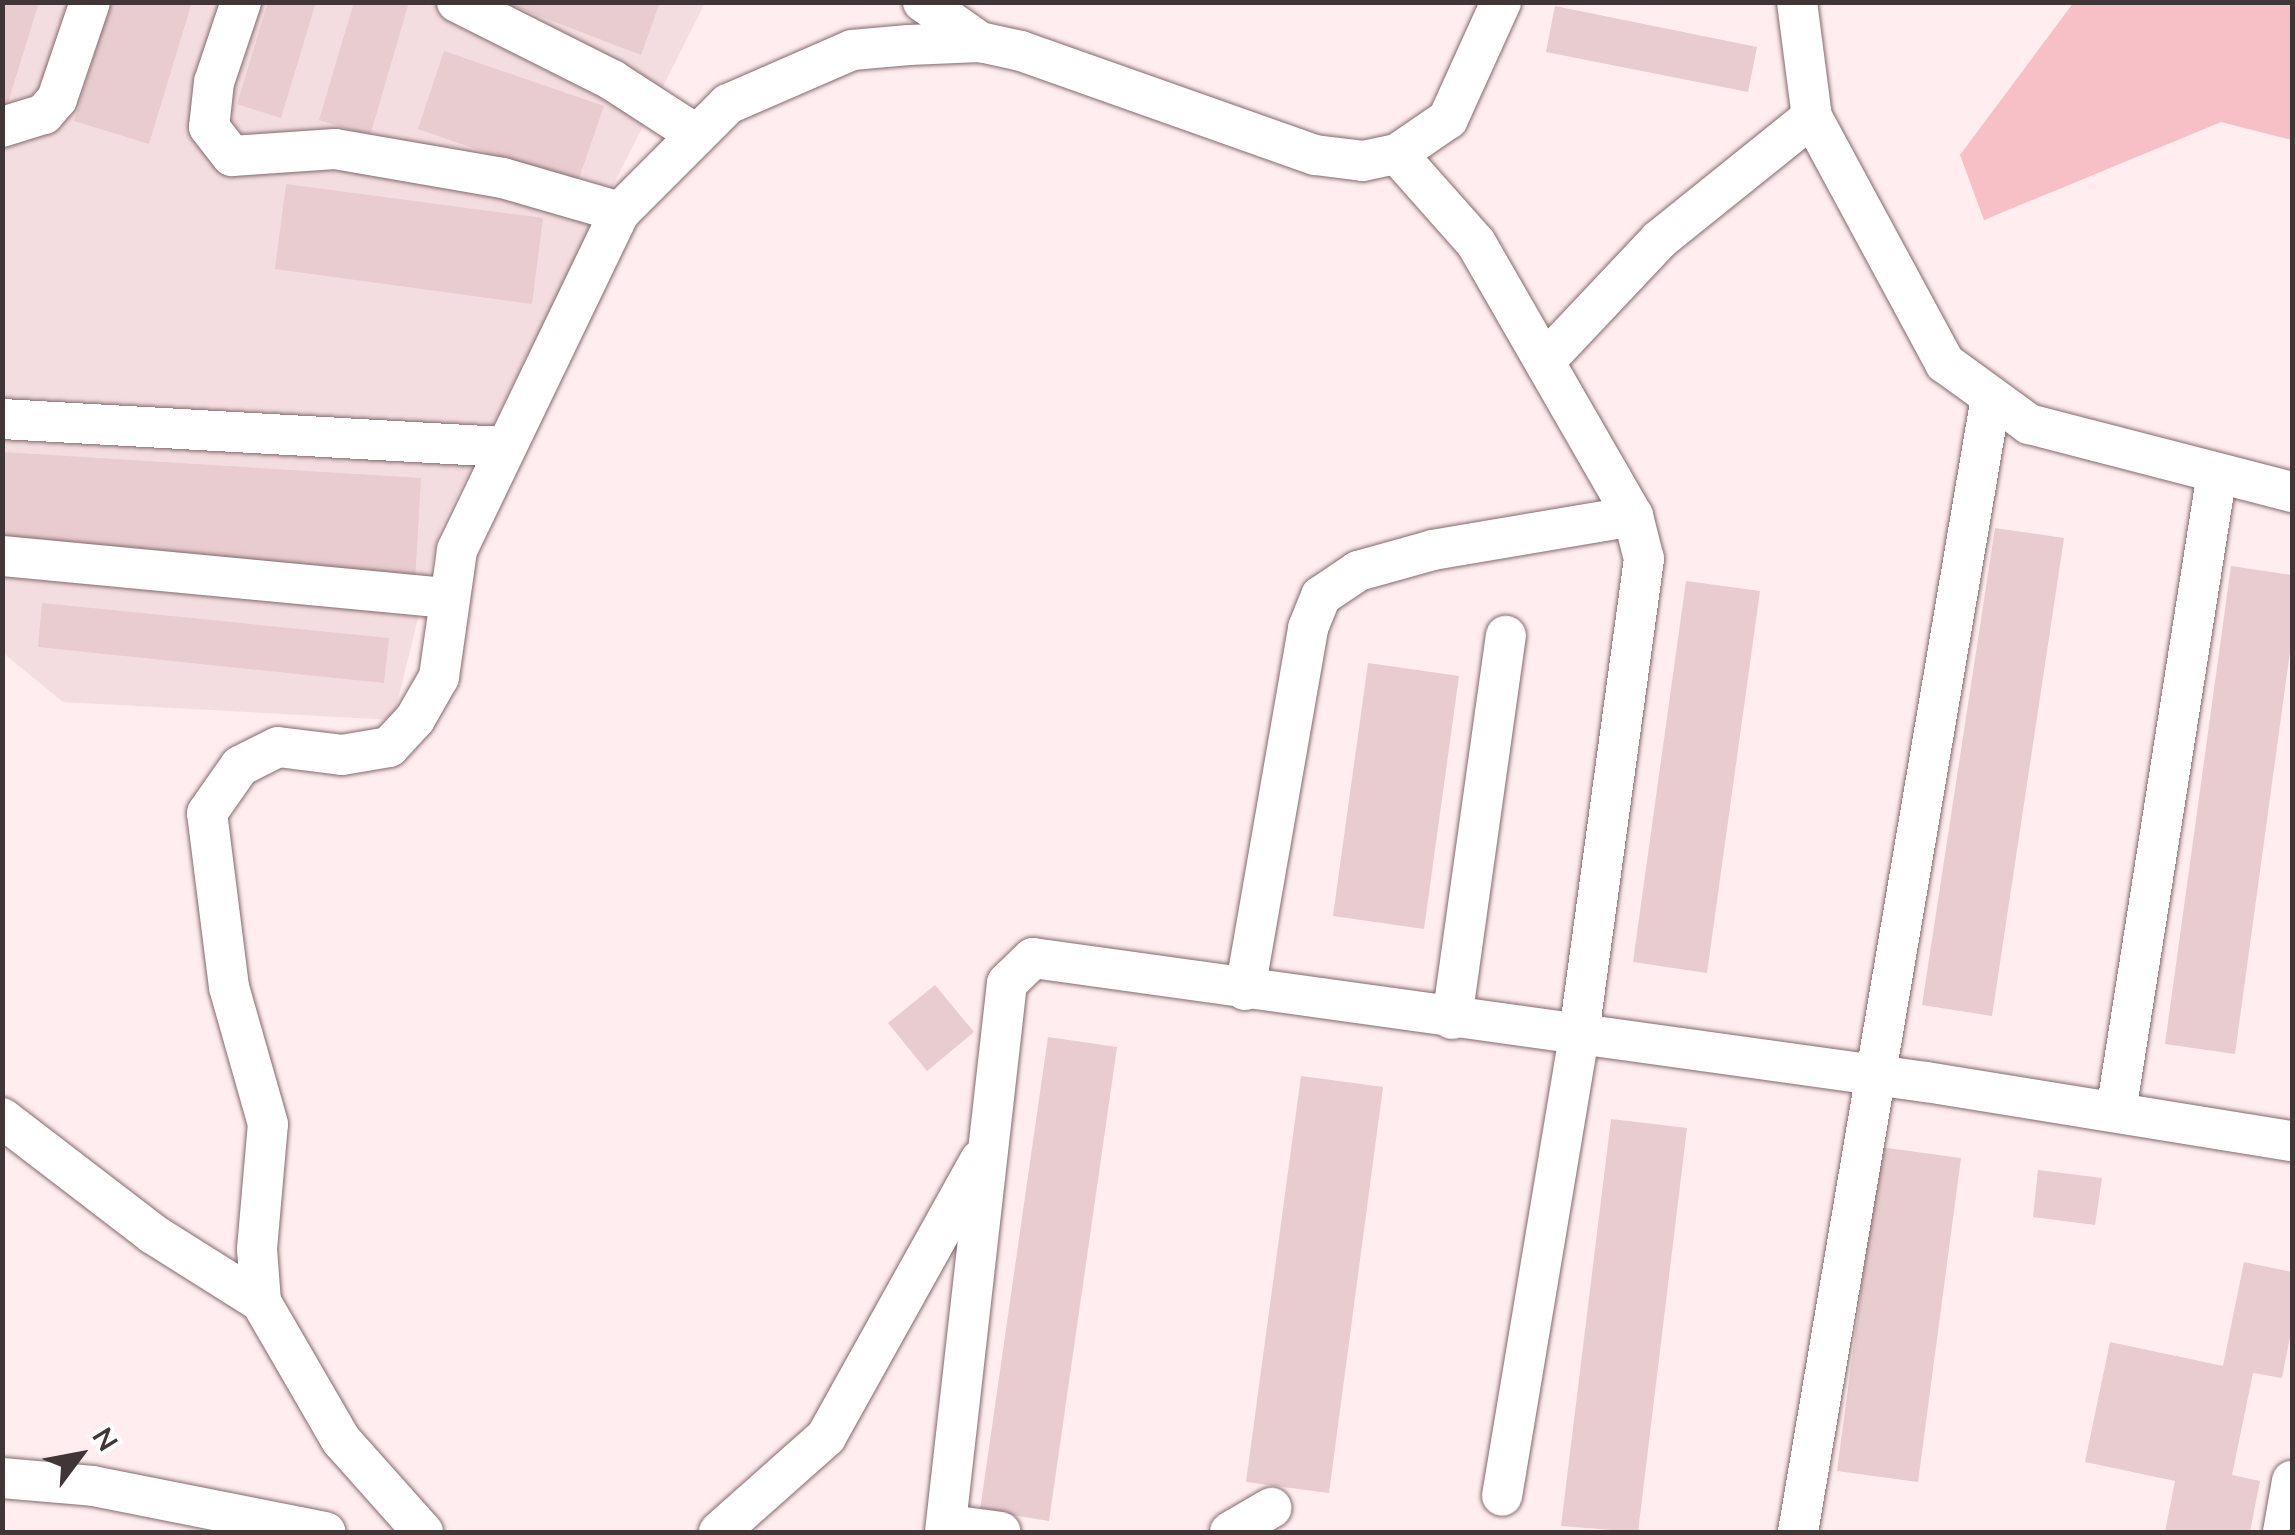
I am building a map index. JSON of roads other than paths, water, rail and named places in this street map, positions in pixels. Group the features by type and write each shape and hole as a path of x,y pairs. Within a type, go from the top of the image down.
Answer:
{"lane":[{"path":"2,127 44,114 57,99 90,2"},
{"path":"240,2 214,82 209,127 232,156 335,149 503,178 620,212"},
{"path":"457,2 612,80 694,133"},
{"path":"923,2 980,42 1315,155 1363,161 1397,154 1448,120 1501,2"},
{"path":"1797,2 1812,117 1944,363 2029,424 2292,492"},
{"path":"423,1532 340,1440 262,1302 257,1249 268,1124 229,987 207,814 240,766 278,747 342,755 389,747 439,677 458,550 503,447 620,212 694,133 728,104 852,50 980,42"},
{"path":"1546,360 1659,240 1812,117"},
{"path":"1397,154 1476,243 1634,516 1644,558 1579,1036 1502,1496"},
{"path":"1798,1532 1992,396"},
{"path":"2,419 503,447"},
{"path":"2116,1112 2217,473"},
{"path":"1246,990 1308,628 1321,596 1358,572 1433,550 1634,516"},
{"path":"2,556 449,598"},
{"path":"1452,1019 1506,636"},
{"path":"1000,1532 947,1529 1007,983 1033,958 1877,1076 2292,1140"},
{"path":"2,1118 153,1234 262,1302"},
{"path":"718,1532 826,1437 990,1143"},
{"path":"2,1478 93,1486 326,1532"},
{"path":"2283,1532 2292,1481"},
{"path":"1230,1532 1271,1508"}]}
